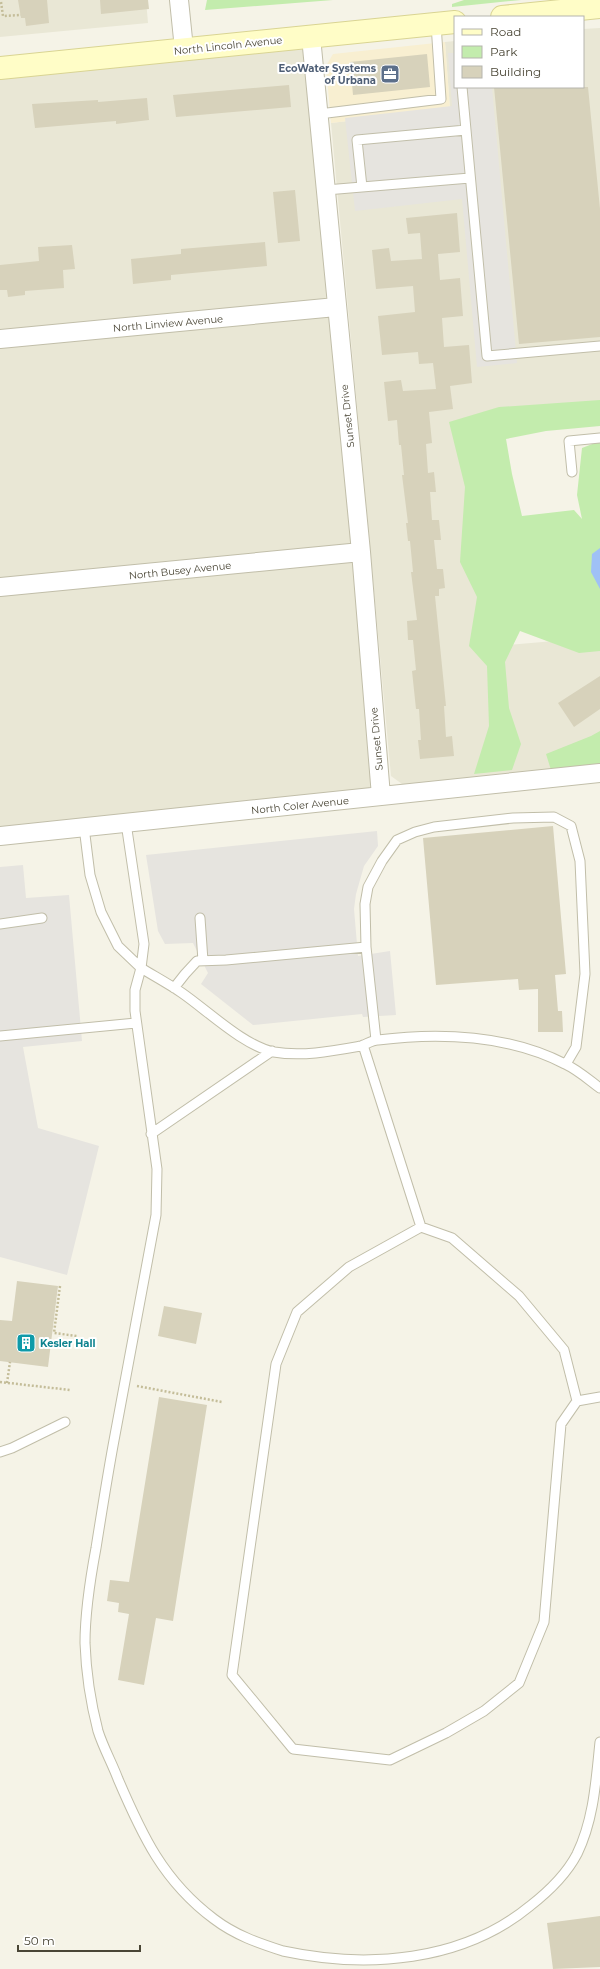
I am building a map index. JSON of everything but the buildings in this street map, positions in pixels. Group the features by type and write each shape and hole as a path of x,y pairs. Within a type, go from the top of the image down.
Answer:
{"main road":[{"path":"512,16 600,7"},
{"name":"North Lincoln Avenue","path":"0,68 445,23"}],"street":[{"path":"179,0 184,49"},
{"name":"Sunset Drive","path":"311,37 336,307 361,552 381,796"},
{"name":"North Linview Avenue","path":"0,339 336,307"},
{"name":"North Busey Avenue","path":"0,587 361,552"},
{"name":"North Coler Avenue","path":"0,836 600,773"}],"lane":[{"path":"319,114 441,99 445,23"},
{"path":"462,88 486,356 600,346"},
{"path":"362,188 357,140 466,130"},
{"path":"326,190 470,178"},
{"path":"572,472 569,441 600,438"},
{"path":"376,1040 366,947 365,904 368,887 382,861 397,840 415,832 434,827 513,818 554,817 571,826 580,861 585,974 576,1047 566,1064"},
{"path":"126,823 144,944 141,968 135,990 136,1023 157,1169 156,1215 104,1497 87,1601 85,1645 99,1733 148,1844 169,1874 187,1895 212,1918 232,1931 255,1942 297,1955 333,1961 371,1963 407,1961 431,1956 466,1945 492,1932 518,1916 543,1896 562,1876 575,1858 586,1834 593,1806 600,1742"},
{"path":"84,827 90,875 101,912 118,946 141,968 174,988 254,1045 272,1051 291,1054 319,1052 364,1045 376,1040 421,1037 463,1038 493,1041 520,1046 566,1064 600,1088"},
{"path":"0,924 42,918"},
{"path":"200,918 203,961"},
{"path":"174,988 184,974 197,961 366,947"},
{"path":"0,1036 136,1023"},
{"path":"364,1045 421,1227"},
{"path":"151,1134 272,1051"},
{"path":"577,1401 564,1350 519,1296 452,1238 421,1227 349,1267 297,1312 276,1364 232,1675 293,1749 390,1760 446,1733 484,1711 519,1683 544,1622 561,1424 577,1401 600,1397"},
{"path":"0,1452 12,1448 65,1422"}],"path":[{"path":"1,2 3,16 21,15"},
{"path":"60,1286 54,1333 77,1336"},
{"path":"7,1383 10,1362"},
{"path":"0,1382 70,1390"},
{"path":"125,1384 222,1402"}],"shaded area":[{"path":"0,0 146,0 148,23 0,37"},
{"path":"600,28 600,409 481,421 486,647 600,637 600,769 409,789 391,776 331,123 450,109 445,42 454,41 454,88 584,88 584,29"},
{"path":"311,37 381,796 0,836 0,71"},
{"path":"445,42 450,109 331,123 326,66 333,54"},
{"path":"448,53 454,53 454,88 492,88 517,363 477,367 462,199 355,211 345,118 452,106"},
{"path":"377,831 378,846 364,866 356,894 354,909 358,956 390,951 396,1015 363,1017 362,1014 253,1025 201,984 208,973 193,943 165,944 158,931 146,855"},
{"path":"23,865 26,898 69,895 82,1041 23,1047 38,1128 99,1146 67,1275 0,1257 0,867"}],"green space":[{"path":"207,0 333,0 205,10"},
{"path":"464,0 521,0 452,7 452,4"},
{"path":"600,400 600,426 546,431 506,439 512,474 522,516 574,510 582,519 577,495 582,448 600,441 600,651 579,653 520,631 505,662 509,708 521,744 512,770 474,774 489,726 487,666 469,646 477,597 460,562 465,487 449,422 499,407"},
{"path":"600,731 600,765 551,770 546,754"}],"water":[{"path":"600,548 600,589 591,572 592,554"}],"place":[{"name":"EcoWater Systems of Urbana","path":"390,74"},
{"name":"Kesler Hall","path":"26,1343"}]}
